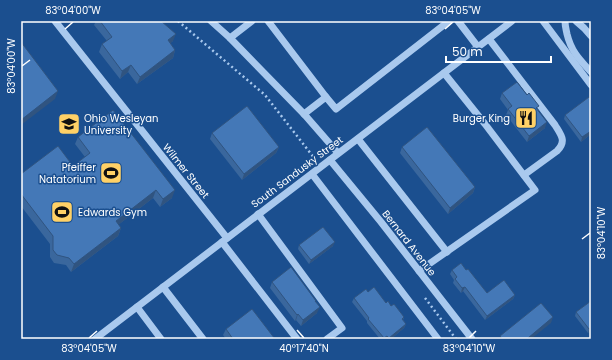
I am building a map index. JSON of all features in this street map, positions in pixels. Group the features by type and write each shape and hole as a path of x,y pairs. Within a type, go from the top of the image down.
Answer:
{"street":[{"name":"Wilmer Street","path":"55,21 225,240 248,276 297,339"},
{"path":"211,21 230,38 304,114 338,153"},
{"path":"230,38 252,21"},
{"path":"268,21 336,109 450,21"},
{"path":"458,21 478,47"},
{"name":"South Sandusky Street","path":"95,339 512,21"},
{"path":"543,21 591,85"},
{"path":"565,21 570,44 578,58 591,72"},
{"path":"576,21 591,36"},
{"path":"489,39 555,125 562,138 561,147 557,151 524,176"},
{"path":"419,271 536,190 444,73"},
{"path":"304,114 326,97"},
{"path":"358,139 447,252"},
{"name":"Bernard Avenue","path":"330,160 381,222 472,339"},
{"path":"312,174 438,339"},
{"path":"258,214 342,328 327,339"},
{"path":"162,287 203,339"},
{"path":"137,307 161,339"}],"building":[{"path":"100,21 161,21 176,34 168,40 175,50 140,77 131,65 122,71 102,44 112,37"},
{"path":"21,42 58,91 21,120"},
{"path":"517,82 527,95 529,93 539,106 536,108 547,122 529,136 508,109 512,106 502,93"},
{"path":"589,97 591,99 591,131 582,137 565,115"},
{"path":"247,106 279,147 244,174 212,133"},
{"path":"113,110 175,190 163,199 156,190 116,221 121,228 74,264 69,258 57,255 53,250 53,236 21,194 21,174 58,146 73,166 90,153 78,137"},
{"path":"427,127 475,187 450,208 402,147"},
{"path":"323,227 335,242 311,260 299,245"},
{"path":"461,263 466,270 468,269 487,293 504,280 515,295 487,316 465,287 462,288 455,279 457,277 452,270"},
{"path":"291,267 320,307 303,320 298,314 297,315 272,282"},
{"path":"374,287 386,303 388,301 391,306 394,304 404,317 402,319 406,324 389,338 387,336 384,338 368,319 369,318 354,298 366,289 368,292"},
{"path":"591,301 591,328 589,329 576,312"},
{"path":"541,303 553,317 528,338 529,339 502,339 500,336"},
{"path":"252,309 275,339 233,339 226,329"}],"place":[{"name":"Burger King","path":"526,118"},
{"name":"Ohio Wesleyan University","path":"69,124"},
{"name":"Pfeiffer Natatorium","path":"111,173"},
{"name":"Edwards Gym","path":"62,212"}]}
